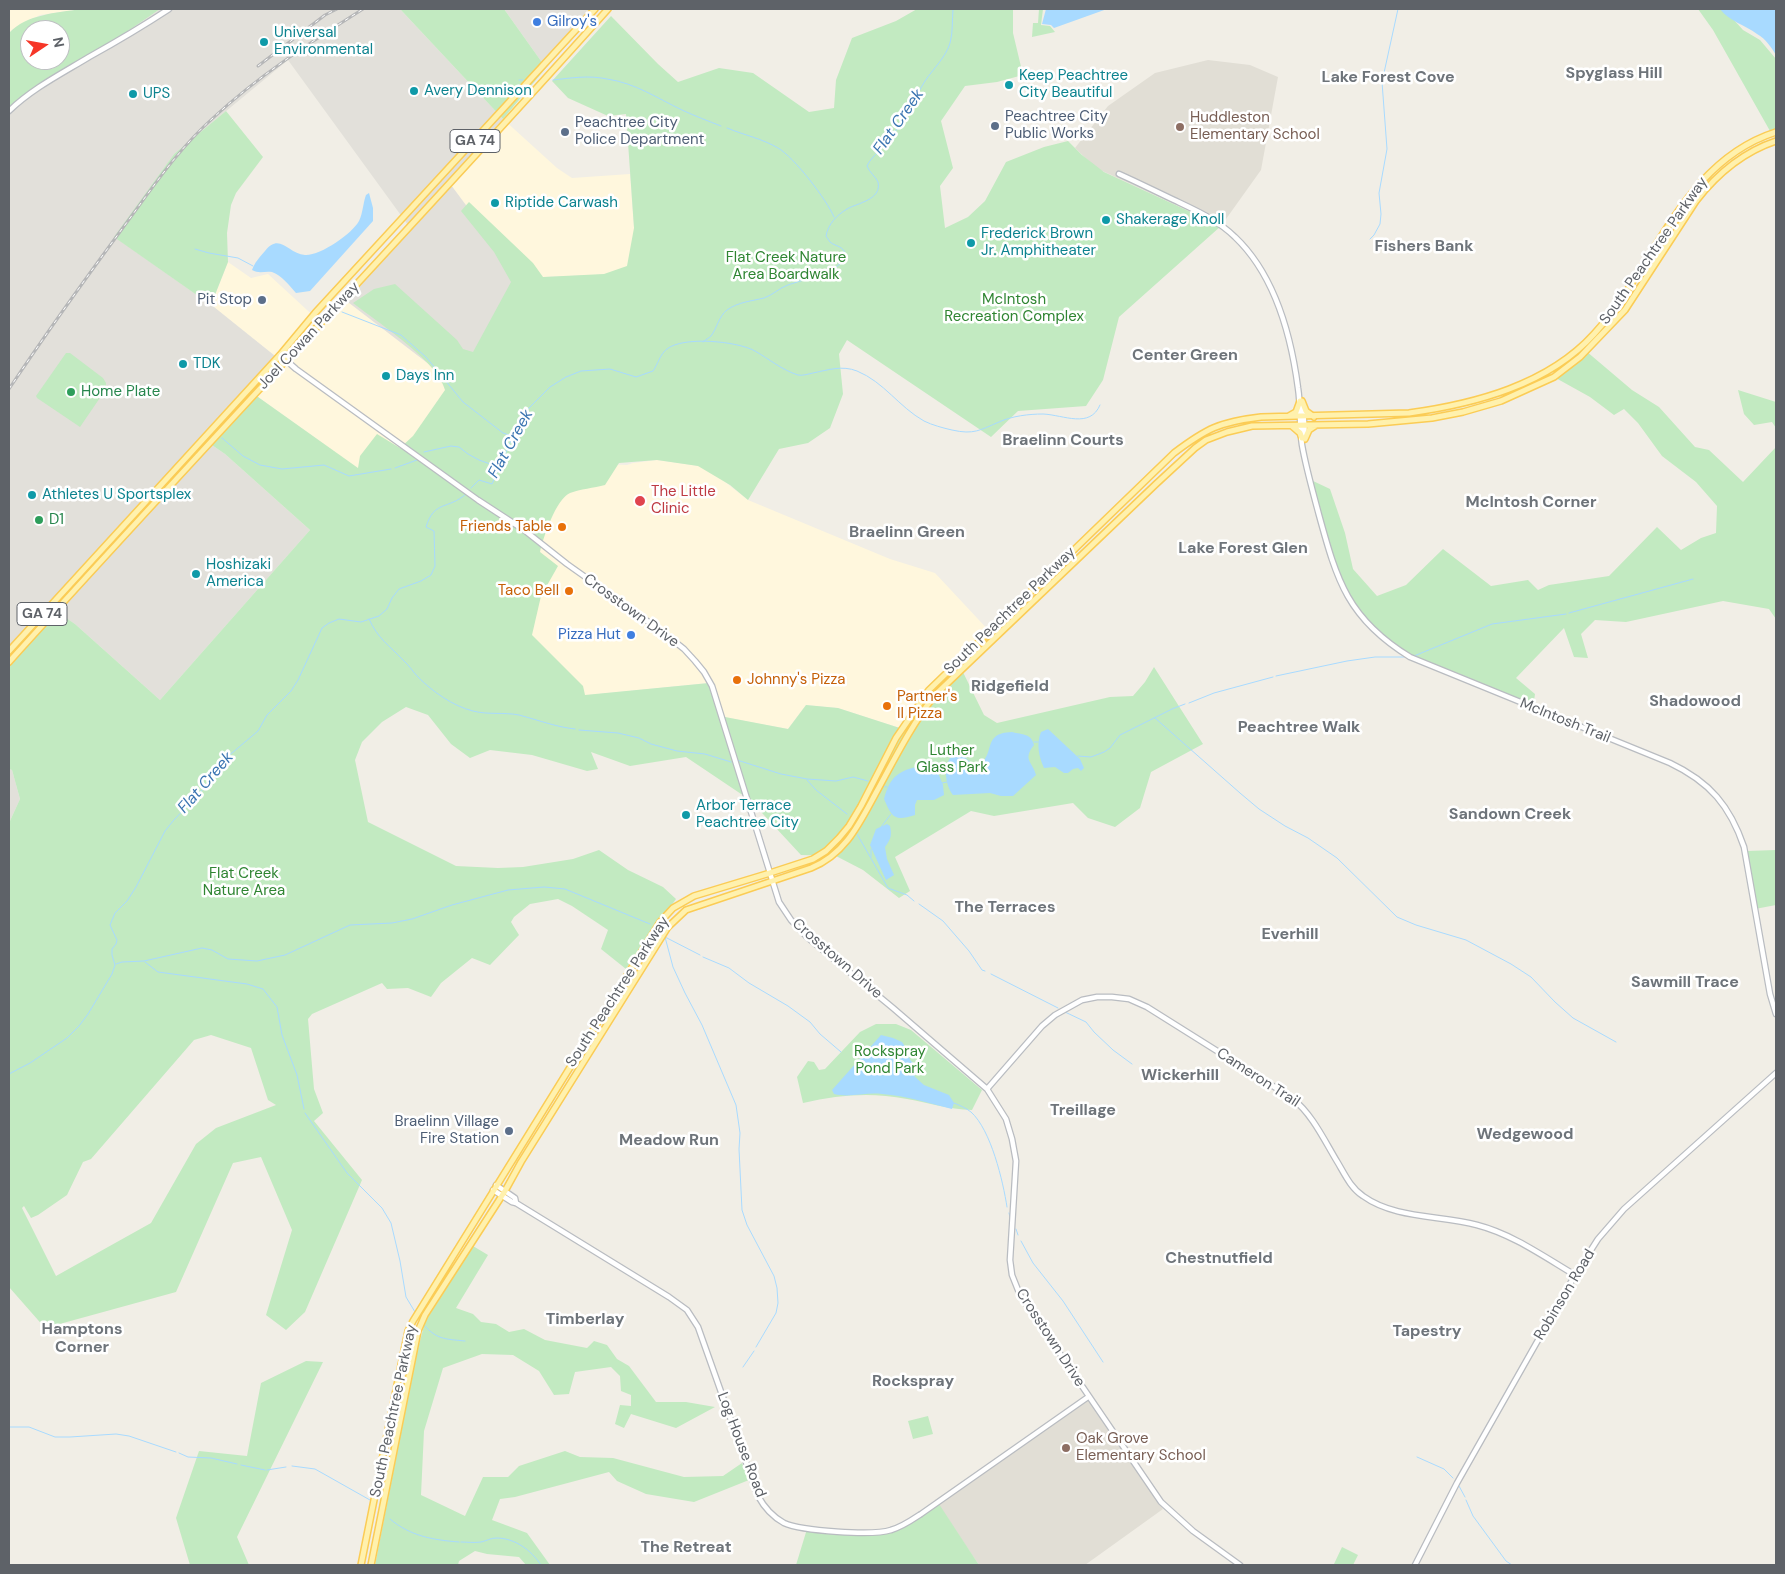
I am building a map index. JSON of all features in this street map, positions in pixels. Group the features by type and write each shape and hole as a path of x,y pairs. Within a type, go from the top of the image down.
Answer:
{"main road":[{"name":"Joel Cowan Parkway","path":"9,651 595,9"},
{"name":"Joel Cowan Parkway","path":"9,662 81,581 608,9"},
{"name":"South Peachtree Parkway","path":"361,1565 408,1331 419,1310 660,922 673,908 694,896 770,874 813,859 826,851 839,838 861,806 896,738 929,690 1174,453 1205,431 1223,423 1261,417 1409,413 1477,400 1502,392 1536,377 1555,365 1593,335 1612,313 1661,237 1701,181 1740,149 1776,132"},
{"name":"South Peachtree Parkway","path":"371,1565 418,1332 425,1315 504,1194 521,1162 668,926 686,910 818,866 844,845 862,820 920,713 935,695 1156,484 1206,440 1234,429 1252,426 1394,422 1449,415 1501,402 1554,377 1580,357 1625,310 1706,188 1720,174 1744,156 1776,141"},
{"path":"1301,401 1306,411 1314,417"},
{"path":"1286,417 1296,412 1301,401"},
{"path":"1291,426 1296,428 1303,438 1309,430 1317,425"}],"street":[{"path":"9,111 26,95 48,80 110,46 169,9"},
{"name":"McIntosh Trail","path":"1119,174 1213,220 1234,235 1248,251 1262,272 1283,316 1301,401 1306,460 1329,552 1339,580 1354,608 1364,620 1386,641 1422,662 1681,768 1702,781 1722,802 1738,830 1744,847 1770,994 1776,1014"},
{"name":"Crosstown Drive","path":"280,355 660,630 695,660 712,686 770,874 784,910 799,929 987,1089 1006,1119 1015,1150 1017,1170 1010,1260 1014,1280 1023,1300 1161,1502 1193,1531 1240,1565"},
{"name":"Cameron Trail","path":"987,1089 1042,1026 1061,1010 1073,1003 1098,997 1129,1000 1147,1007 1184,1029 1292,1098 1312,1119 1348,1181 1359,1194 1368,1200 1386,1208 1476,1224 1506,1234 1575,1275"},
{"name":"Robinson Road","path":"1415,1565 1457,1483 1575,1275 1610,1223 1624,1208 1776,1073"},
{"name":"Log House Road","path":"495,1188 516,1203 683,1306 698,1327 758,1496 775,1517 790,1525 855,1532 881,1532 897,1528 921,1514 1088,1397"}],"shaded area":[{"path":"9,9 81,9 40,15 30,20 20,20 20,25 9,33"},
{"path":"160,9 400,9 503,119 448,181 520,278 460,388 344,299 408,225 288,60 174,154 115,237 214,307 280,360 206,441 225,454 310,530 160,700 75,624 57,613 9,666 9,114 22,98 77,66"},
{"path":"504,9 598,9 546,68"},
{"name":"Huddleston Elementary School","path":"1208,60 1250,65 1278,77 1261,170 1221,226 1096,168 1075,148 1108,106 1155,73"},
{"path":"503,119 557,168 572,178 630,174 640,273 520,278 448,181"},
{"path":"228,262 251,278 268,274 320,322 344,299 460,388 381,485 251,392 280,360 211,305"},
{"path":"657,460 706,467 748,500 890,559 935,573 992,634 959,664 934,683 906,730 838,708 806,705 788,729 724,717 708,683 568,697 525,638 524,533 601,464 627,465"},
{"path":"9,769 12,770 20,799 9,823"},
{"name":"Oak Grove Elementary School","path":"1086,1396 1163,1509 1085,1565 979,1565 935,1500"}],"green space":[{"path":"81,9 160,9 77,66 22,98 9,114 9,33 16,27 20,24 20,70 70,70 70,20 28,20 52,13"},
{"path":"400,9 504,9 546,68 503,119"},
{"path":"917,9 1013,9 1013,33 1023,75 997,82 965,86 941,121 953,168 940,186 945,228 968,217 985,201 1006,162 1044,147 1068,141 1104,172 1221,226 1119,317 1103,380 1086,406 1018,411 991,437 847,340 839,354 843,394 830,428 808,443 779,449 748,500 730,485 698,466 657,460 619,463 605,485 570,493 555,511 540,552 558,566 541,596 532,635 583,686 585,695 709,683 725,717 788,729 806,705 838,708 906,730 934,683 959,664 984,715 997,723 1110,697 1133,696 1145,682 1154,667 1203,744 1151,772 1140,808 1115,827 1088,818 1073,803 994,816 971,811 895,857 910,891 899,898 863,870 836,856 801,855 750,800 686,757 630,766 591,752 598,769 587,771 532,755 490,750 470,758 451,744 428,715 406,707 382,722 362,742 355,760 368,822 456,866 523,867 573,859 599,850 628,870 663,887 676,899 626,969 601,949 608,930 558,899 530,904 514,917 511,922 519,935 490,965 472,958 441,983 431,997 408,988 387,989 382,983 312,1014 308,1019 314,1089 323,1113 314,1121 362,1180 305,1312 286,1330 266,1315 292,1230 261,1157 233,1163 176,1292 45,1328 9,1287 9,823 20,799 12,770 9,769 9,666 57,612 75,624 160,700 310,530 225,454 206,441 251,392 358,468 360,456 377,434 400,448 413,436 445,390 440,379 419,355 391,331 353,303 374,289 395,284 457,340 463,349 473,352 511,282 494,252 461,211 469,202 533,263 543,277 604,274 627,266 634,228 626,114 608,116 568,98 552,81 611,16 678,82 719,68 753,73 809,112 834,108 836,80 852,38 896,21","holes":["211,1035 251,1048 268,1100 276,1105 216,1128 196,1144 151,1223 56,1276 22,1208 24,1206 31,1218 67,1195 83,1162 91,1159 194,1040"]},
{"path":"1039,9 1043,9 1041,25 1050,26 1055,32 1032,37 1033,23 1038,23"},
{"path":"1698,9 1724,9 1743,30 1760,40 1776,59 1776,129 1770,131 1713,30"},
{"path":"226,111 263,157 236,193 231,205 227,233 228,262 211,305 114,237 174,154"},
{"path":"1586,351 1632,390 1659,407 1695,447 1709,450 1743,482 1776,447 1776,619 1769,609 1723,601 1626,622 1595,620 1581,634 1588,658 1574,657 1564,628 1516,678 1535,694 1533,708 1422,662 1375,631 1339,580 1311,480 1330,489 1345,533 1353,569 1377,596 1406,585 1443,549 1491,586 1528,580 1538,590 1549,585 1609,576 1657,527 1681,550 1701,538 1716,533 1717,506 1696,482 1662,456 1638,423 1624,409 1614,415 1590,397 1554,377"},
{"name":"Home Plate","path":"66,353 70,353 103,378 106,383 106,389 80,427 36,396"},
{"path":"1738,390 1776,402 1776,428 1772,422 1754,425 1744,414"},
{"path":"1776,850 1776,905 1755,909 1747,851"},
{"name":"Rockspray Pond Park","path":"876,1024 896,1024 911,1030 982,1090 972,1110 893,1097 867,1095 842,1096 803,1103 797,1077 808,1061 814,1062 819,1070 825,1069 860,1032"},
{"path":"473,1246 488,1255 456,1308 473,1314 481,1322 496,1324 509,1332 524,1329 545,1340 587,1348 594,1341 607,1345 617,1359 629,1366 656,1402 686,1402 715,1407 676,1428 631,1414 624,1428 615,1424 620,1405 631,1406 631,1395 621,1391 620,1376 611,1367 575,1372 569,1394 554,1395 539,1371 513,1355 482,1354 443,1368 424,1431 421,1495 465,1516 483,1477 508,1477 519,1466 565,1451 580,1457 613,1458 684,1477 723,1476 742,1463 749,1480 694,1502 646,1494 617,1481 609,1472 515,1497 500,1499 492,1520 527,1533 550,1565 526,1565 519,1557 475,1551 459,1561 458,1565 375,1565 416,1356 425,1322"},
{"path":"306,1361 323,1362 237,1537 249,1565 190,1565 176,1518 199,1451 247,1456 261,1383"},
{"path":"928,1416 933,1434 913,1439 908,1421"},
{"path":"937,1501 979,1565 796,1565 807,1529 862,1534 896,1529"},
{"path":"1342,1547 1358,1555 1353,1565 1334,1564"}],"water":[{"path":"1046,9 1107,9 1054,28 1051,25 1042,24"},
{"path":"1720,9 1776,9 1776,55 1763,38 1732,20"},
{"path":"369,193 373,208 373,221 310,291 296,293 275,273 252,270 265,251 275,243 305,255 319,252 343,238 359,221 366,195"},
{"path":"1048,729 1080,759 1084,768 1081,771 1078,768 1064,773 1055,767 1044,768 1038,746 1041,732"},
{"path":"1012,732 1029,736 1033,741 1034,745 1029,754 1029,761 1036,775 1013,796 1001,796 990,793 953,795 946,777 950,758 962,755 976,767 983,762 992,740 996,736"},
{"path":"922,766 936,768 943,785 944,795 934,800 917,800 915,815 898,818 889,810 884,799 886,791 901,772"},
{"path":"887,824 890,826 891,834 885,847 887,859 894,875 886,880 870,845 876,829"},
{"path":"881,1035 902,1042 908,1051 911,1061 922,1070 914,1076 924,1085 949,1095 954,1103 952,1109 891,1095 834,1094 832,1090"}],"waterway":[{"name":"Flat Creek","path":"703,342 711,336 722,315 731,307 767,297 785,286 829,271 842,262 845,253 840,247 830,242 826,236 829,228 836,217 843,211 868,200 876,193 878,182 867,166 871,159 891,138 925,81 946,53 951,39 953,9"},
{"path":"1370,239 1380,224 1379,193 1387,149 1382,82 1398,9"},
{"path":"553,80 587,77 617,81 636,87 682,110 721,126"},
{"path":"727,128 766,142 785,153 793,160 825,200 834,217"},
{"path":"195,249 238,258 253,266"},
{"path":"342,312 401,335 426,357 463,402 503,433 512,436"},
{"path":"471,488 479,480 492,484 513,436 527,410 550,387 566,377 581,371 610,369 636,377 653,371 667,349 685,342 710,341 747,348 798,375 830,369 851,369 875,381 924,421 966,432 977,431 1009,418 1026,415 1043,414 1083,419 1090,417 1100,405"},
{"path":"222,438 243,456 260,465 282,469 324,465 349,476 391,469"},
{"path":"424,452 451,446 459,447 479,460 493,465 497,470"},
{"path":"395,468 417,460"},
{"name":"Flat Creek","path":"9,1074 30,1063 67,1038 88,1014 112,974 115,965 112,949 117,940 110,925 115,913 127,901 136,887 165,831 207,785 226,758 258,731 267,715 291,691 322,628 339,619 361,622 379,616 387,609 399,589 431,575 435,566 434,531 426,527 429,518 437,509 466,494"},
{"path":"1569,613 1693,579"},
{"path":"1414,656 1492,624 1566,614"},
{"path":"369,619 380,637 418,677 430,688 451,702 473,711 519,715 575,729"},
{"path":"1276,676 1347,661 1375,657 1404,657"},
{"path":"1189,703 1214,693 1273,677"},
{"path":"1078,756 1091,757 1104,752 1110,748 1120,735 1185,704"},
{"path":"1155,718 1259,809 1308,838 1337,858 1397,917 1416,925 1466,940 1511,964 1531,977 1573,1018 1616,1042"},
{"path":"579,730 618,733 677,751 705,754 731,762"},
{"path":"737,760 781,774 807,779 836,781 853,777 868,781"},
{"path":"807,780 816,790 847,814"},
{"path":"942,783 947,782"},
{"path":"883,786 887,787"},
{"path":"881,827 891,814"},
{"path":"857,834 888,888 907,895 914,901"},
{"path":"871,849 871,857"},
{"path":"116,964 144,961 202,948 212,950 228,959 257,961 285,955 350,925 392,923 412,919 452,905 508,890 544,887 565,889 650,924"},
{"path":"919,904 943,921 969,951 982,970 985,971"},
{"path":"665,937 673,967 702,1025 736,1105 740,1133 742,1210 747,1225 774,1276 777,1288 778,1303 776,1313 756,1347"},
{"path":"665,937 700,955"},
{"path":"703,957 729,968 749,983 788,1006 810,1022 820,1034 841,1052"},
{"path":"145,962 158,972 247,984 263,989 277,1007 282,1035 297,1075 304,1109"},
{"path":"991,974 1058,1008"},
{"path":"1065,1012 1086,1022 1113,1050 1132,1064"},
{"path":"954,1103 971,1112 984,1131 995,1156 1007,1207"},
{"path":"305,1113 347,1173 382,1208 391,1223 406,1297 415,1312"},
{"path":"1009,1213 1010,1217"},
{"path":"1016,1229 1018,1235"},
{"path":"1021,1241 1033,1263 1063,1301 1103,1362"},
{"path":"424,1325 433,1334 438,1336 465,1341"},
{"path":"743,1367 754,1351"},
{"path":"9,1427 29,1427 55,1437 116,1434 129,1436 176,1452"},
{"path":"179,1453 188,1457 211,1458 237,1464"},
{"path":"1417,1457 1444,1469 1453,1478"},
{"path":"241,1465 265,1470"},
{"path":"292,1466 315,1469 370,1500"},
{"path":"267,1470 286,1467"},
{"path":"1459,1486 1465,1497"},
{"path":"1466,1500 1473,1516 1506,1561 1512,1565"},
{"path":"390,1519 398,1525 422,1536 459,1542"},
{"path":"461,1542 481,1542 492,1538 510,1540 532,1554 541,1565"}],"railway":[{"path":"258,66 325,15 337,9"},
{"path":"9,389 154,185 200,130 248,88 305,47 363,9"}],"place":[{"name":"Gilroy's","path":"537,22"},
{"name":"Universal Environmental","path":"264,42"},
{"name":"Keep Peachtree City Beautiful","path":"1009,85"},
{"name":"Avery Dennison","path":"414,91"},
{"name":"UPS","path":"133,94"},
{"name":"Peachtree City Public Works","path":"995,126"},
{"name":"Huddleston Elementary School","path":"1180,127"},
{"name":"Peachtree City Police Department","path":"565,132"},
{"name":"Riptide Carwash","path":"495,203"},
{"name":"Shakerage Knoll","path":"1106,220"},
{"name":"Frederick Brown Jr. Amphitheater","path":"971,243"},
{"name":"Pit Stop","path":"262,300"},
{"name":"TDK","path":"183,364"},
{"name":"Days Inn","path":"386,376"},
{"name":"Home Plate","path":"71,392"},
{"name":"Athletes U Sportsplex","path":"32,495"},
{"name":"The Little Clinic","path":"640,501"},
{"name":"D1","path":"39,520"},
{"name":"Friends Table","path":"562,527"},
{"name":"Hoshizaki America","path":"196,574"},
{"name":"Taco Bell","path":"569,591"},
{"name":"Pizza Hut","path":"631,635"},
{"name":"Johnny's Pizza","path":"737,680"},
{"name":"Partner's II Pizza","path":"887,706"},
{"name":"Arbor Terrace Peachtree City","path":"686,815"},
{"name":"Braelinn Village Fire Station","path":"509,1131"},
{"name":"Oak Grove Elementary School","path":"1066,1448"}],"district":[{"name":"Spyglass Hill","path":"1614,74"},
{"name":"Lake Forest Cove","path":"1388,78"},
{"name":"Fishers Bank","path":"1424,247"},
{"name":"Center Green","path":"1185,356"},
{"name":"Braelinn Courts","path":"1063,441"},
{"name":"McIntosh Corner","path":"1531,503"},
{"name":"Braelinn Green","path":"907,533"},
{"name":"Lake Forest Glen","path":"1243,549"},
{"name":"Ridgefield","path":"1010,687"},
{"name":"Shadowood","path":"1695,702"},
{"name":"Peachtree Walk","path":"1299,728"},
{"name":"Sandown Creek","path":"1510,815"},
{"name":"The Terraces","path":"1005,908"},
{"name":"Everhill","path":"1290,935"},
{"name":"Sawmill Trace","path":"1685,983"},
{"name":"Wickerhill","path":"1180,1076"},
{"name":"Treillage","path":"1083,1111"},
{"name":"Wedgewood","path":"1525,1135"},
{"name":"Meadow Run","path":"669,1141"},
{"name":"Chestnutfield","path":"1219,1259"},
{"name":"Timberlay","path":"585,1320"},
{"name":"Tapestry","path":"1427,1332"},
{"name":"Hamptons Corner","path":"82,1339"},
{"name":"Rockspray","path":"913,1382"},
{"name":"The Retreat","path":"686,1548"}],"park label":[{"name":"Flat Creek Nature Area Boardwalk","path":"786,266"},
{"name":"McIntosh Recreation Complex","path":"1014,308"},
{"name":"Luther Glass Park","path":"952,760"},
{"name":"Flat Creek Nature Area","path":"244,882"}]}
